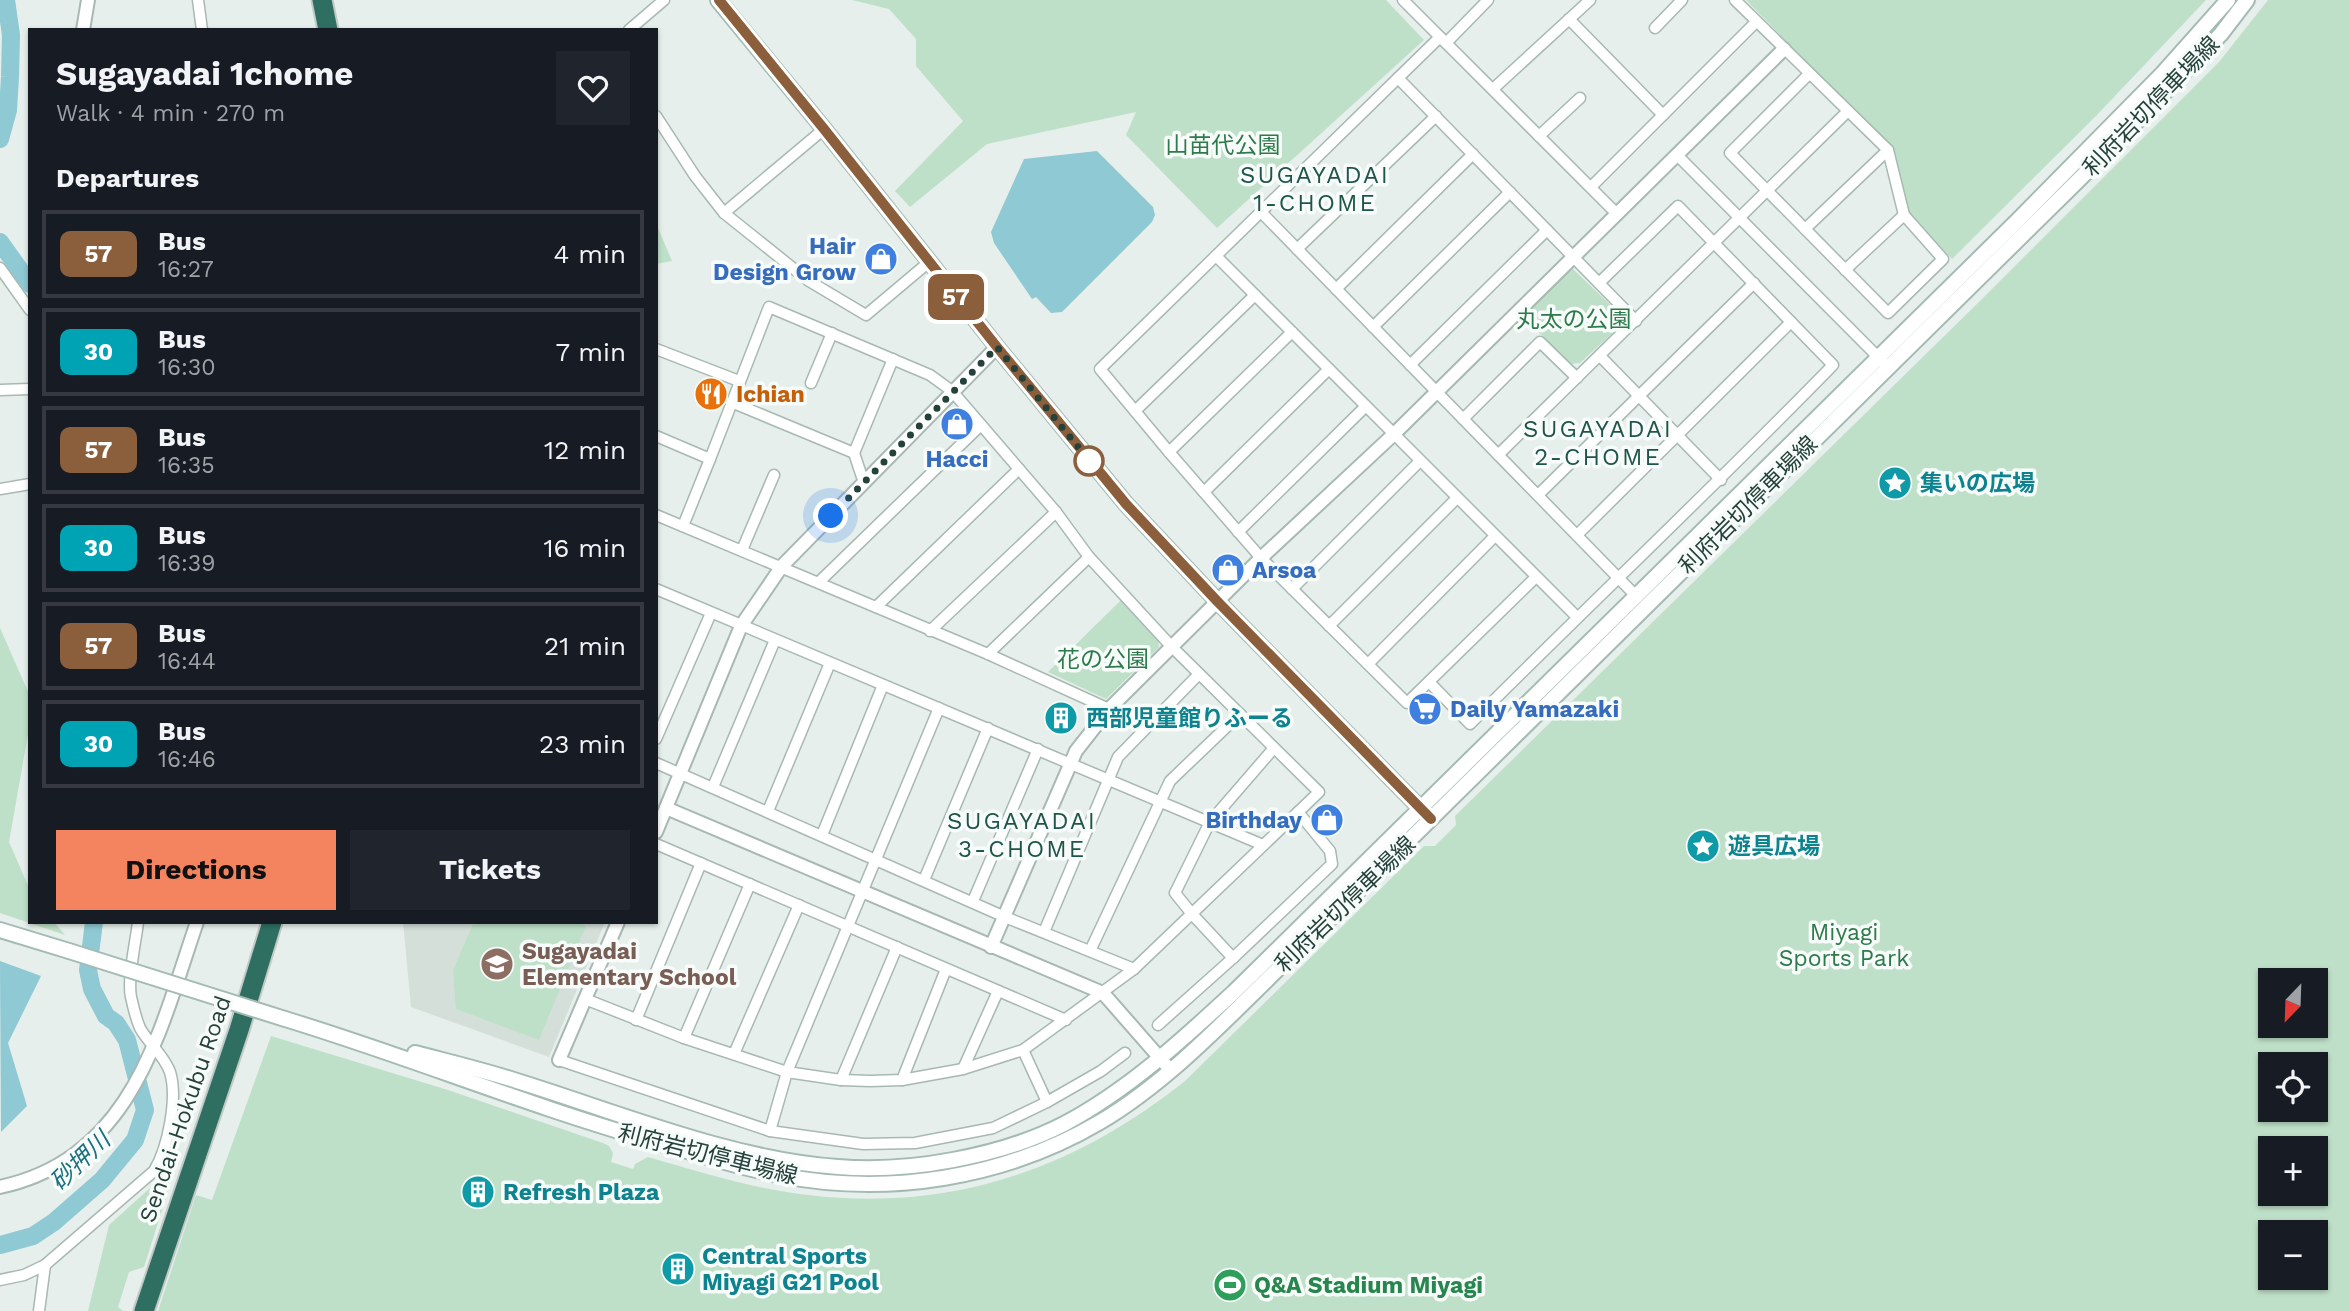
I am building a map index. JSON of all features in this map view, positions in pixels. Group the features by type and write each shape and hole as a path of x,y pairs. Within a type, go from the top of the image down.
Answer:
{"highway":[{"path":"322,0 328,28"},
{"name":"Sendai-Hokubu Road","path":"144,1311 239,1030 271,924"}],"main road":[{"path":"719,0 1126,504 1426,814"},
{"name":"利府岩切停車場線","path":"0,930 352,1040 500,1093 612,1129 781,1176 864,1184 921,1182 977,1172 1060,1143 1137,1098 1171,1070 1883,362 2163,74 2228,0"},
{"name":"利府岩切停車場線","path":"352,1040 390,1046 516,1081 729,1147 814,1164 867,1168 927,1165 1014,1145 1063,1124 1119,1090 1161,1059 1426,814 1636,596 2175,84 2248,0"}],"street":[{"path":"83,28 88,0"},
{"path":"198,0 202,28"},
{"path":"631,28 664,0"},
{"path":"1403,0 1618,214"},
{"path":"1488,0 1398,78 1100,369 1261,558 1407,703 1536,577"},
{"path":"1655,28 1682,0"},
{"path":"1735,0 1888,150 1904,215 1943,259 1888,313 1730,153 1810,74"},
{"path":"1493,89 1588,1"},
{"path":"1569,19 1663,115"},
{"path":"1591,187 1756,22"},
{"path":"991,947 1070,763 1087,733 1171,646 1394,434 1784,49"},
{"path":"1398,78 1636,321"},
{"path":"1539,136 1580,98"},
{"path":"1498,455 1848,111"},
{"path":"1297,249 1436,116"},
{"path":"658,119 695,176 724,213 809,281 866,315 929,262"},
{"path":"724,213 824,129"},
{"path":"1805,229 1888,150"},
{"path":"1336,289 1473,154"},
{"path":"1676,155 1883,362"},
{"path":"1373,327 1510,192"},
{"path":"1429,682 1470,724 1617,576 1721,480 1833,365 1678,206 1599,283"},
{"path":"1261,212 1636,596"},
{"path":"1846,270 1904,215"},
{"path":"1410,365 1548,230"},
{"path":"1216,256 1577,617"},
{"path":"0,268 28,307"},
{"path":"1538,495 1754,283"},
{"path":"1135,411 1255,295"},
{"path":"585,999 684,1038 788,1072 841,1080 902,1080 963,1069 1023,1050 1134,970 1319,792 1171,646 1089,557 1056,512 952,391 930,375 832,333 769,307 683,526"},
{"path":"1577,534 1791,322"},
{"path":"1168,452 1292,332"},
{"path":"811,383 832,333"},
{"path":"1463,419 1540,342 1577,378"},
{"path":"658,827 741,626 782,566 997,347"},
{"path":"658,350 739,381"},
{"path":"1600,356 1721,480"},
{"path":"864,483 854,453 893,359"},
{"path":"1204,492 1329,369"},
{"path":"0,390 28,389"},
{"path":"731,402 854,453"},
{"path":"1238,532 1366,406"},
{"path":"819,583 981,425"},
{"path":"658,437 710,459"},
{"path":"1292,589 1420,461"},
{"path":"876,607 1019,469"},
{"path":"741,550 774,475"},
{"path":"0,489 28,484"},
{"path":"1329,626 1457,498"},
{"path":"930,631 1056,512"},
{"path":"658,516 988,654 1109,709"},
{"path":"1368,664 1495,536"},
{"path":"988,654 1089,557"},
{"path":"658,590 1263,845"},
{"path":"658,734 711,613"},
{"path":"713,787 775,640"},
{"path":"768,811 830,663"},
{"path":"1044,932 1118,757 1199,674"},
{"path":"822,835 883,685"},
{"path":"770,1130 788,1072 939,708"},
{"path":"1090,951 1170,781 1240,714"},
{"path":"924,880 988,729"},
{"path":"1233,958 1175,893 1210,822 1274,748"},
{"path":"973,901 1038,750"},
{"path":"658,764 1004,916 1134,970"},
{"path":"666,808 1103,993 1171,1070"},
{"path":"1158,1025 1332,864 1330,850 1298,812"},
{"path":"658,845 1066,1020"},
{"path":"636,1020 701,863"},
{"path":"684,1038 750,884"},
{"path":"734,1054 799,905"},
{"path":"0,1280 24,1275 45,1265 154,1171 161,1159 172,1102 170,1072 153,1051 140,1028 130,994 138,924"},
{"path":"0,1187 44,1173 74,1154 112,1121 131,1094 153,1051 196,924"},
{"path":"617,924 559,1060 770,1130 863,1144 915,1143 993,1128 1047,1102 1101,1071 1125,1053"},
{"path":"841,1080 897,947"},
{"path":"902,1080 946,969"},
{"path":"963,1069 998,991"},
{"path":"1023,1050 1047,1102"},
{"path":"39,1311 45,1265"}],"shaded area":[{"name":"Sugayadai Elementary School","path":"403,924 604,924 549,1057 411,1007"}],"green space":[{"name":"山苗代公園","path":"852,0 1386,0 1424,40 1217,228 1126,135 1136,112 987,144 910,207 895,191 963,121 916,66 916,39 889,9"},
{"path":"1746,0 2206,0 2096,116 1952,259 1909,213 1892,149"},
{"name":"Miyagi Sports Park","path":"2268,0 2350,0 2350,1311 158,1311 196,1195 212,1200 271,1036 448,1090 603,1143 609,1146 613,1153 611,1162 633,1169 635,1164 648,1157 747,1184 808,1195 861,1199 911,1197 961,1190 1008,1178 1054,1161 1099,1139 1143,1112 1185,1081 1424,846 1435,846 1456,825 1455,816 1983,298 2219,62"},
{"path":"658,228 672,261 658,264"},
{"name":"丸太の公園","path":"1573,269 1621,315 1619,327 1580,363 1570,364 1530,323 1526,312 1565,271"},
{"name":"花の公園","path":"1121,600 1158,640 1159,647 1106,699 1048,672"},
{"path":"0,628 28,691 28,734 9,842 28,885 28,922 0,913"},
{"path":"32,924 56,924 65,935"},
{"path":"473,924 586,926 539,1040 456,1009 453,970"},
{"path":"160,1179 170,1185 144,1267 129,1272 118,1307 123,1311 88,1311 109,1225"}],"water":[{"path":"1097,151 1153,207 1155,215 1152,222 1062,312 1051,313 1036,297 1032,299 994,243 991,232 1024,159"},
{"path":"0,961 41,976 8,1043 27,1106 1,1132"}],"waterway":[{"name":"砂押川","path":"0,139 8,110 10,77 11,35 6,0"},
{"name":"砂押川","path":"0,242 28,281"},
{"name":"砂押川","path":"0,1245 33,1236 54,1222 102,1180 135,1140 145,1110 127,1040 116,1023 106,1016 92,989 88,970 94,924"}],"bus line":[{"name":"57","path":"719,0 1126,504 1431,819"}],"place":[{"name":"Hair Design Grow","path":"881,259"},
{"name":"Ichian","path":"711,394"},
{"name":"Hacci","path":"957,424"},
{"name":"集いの広場","path":"1895,483"},
{"name":"Arsoa","path":"1228,570"},
{"name":"Daily Yamazaki","path":"1425,709"},
{"name":"西部児童館りふーる","path":"1061,718"},
{"name":"Birthday","path":"1327,820"},
{"name":"遊具広場","path":"1703,846"},
{"name":"Sugayadai Elementary School","path":"497,964"},
{"name":"Refresh Plaza","path":"478,1192"},
{"name":"Central Sports Miyagi G21 Pool","path":"678,1269"},
{"name":"Q&A Stadium Miyagi","path":"1230,1285"}],"district":[{"name":"SUGAYADAI 1-CHOME","path":"1315,189"},
{"name":"SUGAYADAI 2-CHOME","path":"1598,443"},
{"name":"SUGAYADAI 3-CHOME","path":"1022,835"}],"route":[{"path":"831,516 997,347 1095,468 1089,461"}]}
